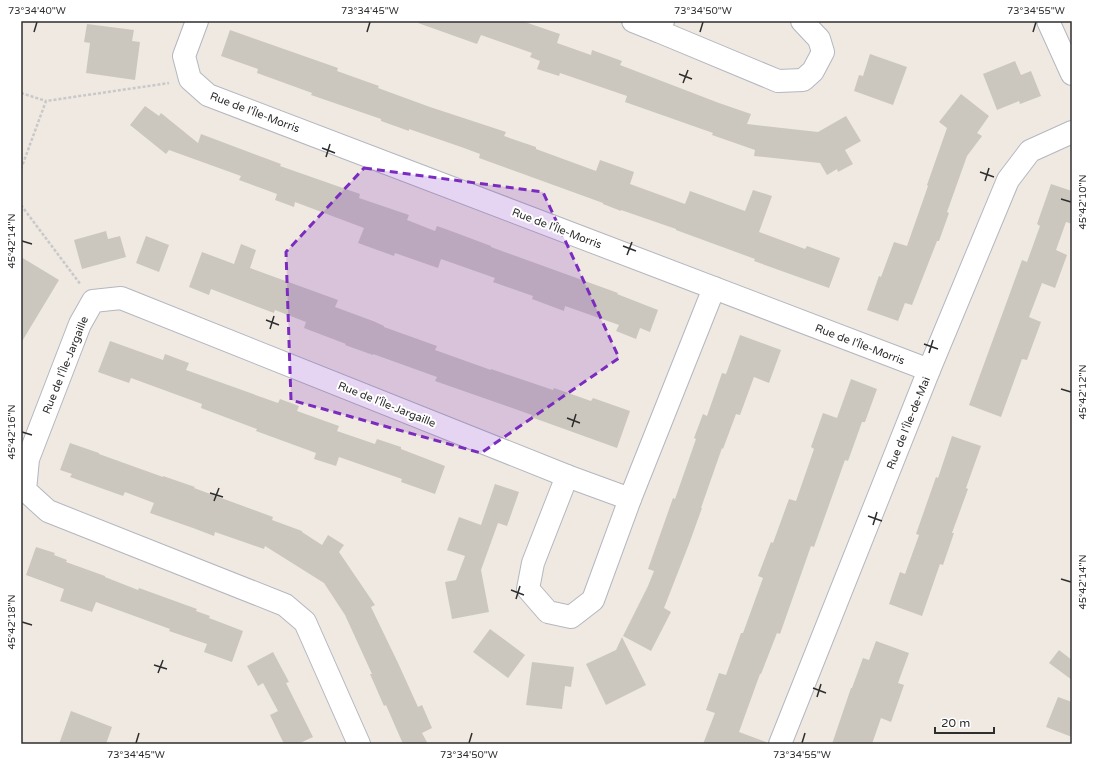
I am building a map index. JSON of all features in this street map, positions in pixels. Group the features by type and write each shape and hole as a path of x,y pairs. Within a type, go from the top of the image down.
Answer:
{"street":[{"path":"190,79 184,56 197,21"},
{"path":"633,21 661,26 778,81 803,80 813,71 823,52 819,39 802,21"},
{"path":"1048,21 1072,74"},
{"name":"Rue de l'Île-Morris","path":"190,79 208,95 929,370"},
{"name":"Rue de l'Île-de-Mai","path":"780,744 929,370 1008,180 1030,151 1072,132"},
{"path":"567,476 533,563 528,589 548,612 571,617 593,600 630,499 714,288"},
{"name":"Rue de l'Île-Jargaille","path":"359,744 305,622 285,606 48,511 25,490 28,459 80,324 93,301 121,298 567,476 630,499"}],"path":[{"path":"21,93 46,101 190,79"},
{"path":"21,169 46,101"},
{"path":"21,205 93,301"}],"highlighted area":[{"path":"364,168 543,192 619,358 481,453 291,400 286,252"}],"building":[{"path":"419,21 522,21 560,34 557,43 591,55 592,50 622,61 620,65 751,114 747,124 818,132 846,116 861,141 845,150 853,164 838,172 837,169 827,175 820,163 754,156 755,150 712,135 713,133 625,102 627,96 560,73 559,76 537,69 540,61 530,57 532,53 481,35 477,44 418,23"},
{"path":"87,24 134,30 132,41 140,42 135,80 86,73 90,43 84,42"},
{"path":"230,30 338,68 337,71 379,86 378,88 506,132 504,136 596,171 600,160 634,172 630,184 685,204 690,191 745,211 753,190 772,196 759,232 805,249 807,246 840,258 829,288 754,261 755,259 676,229 621,211 603,203 479,158 480,154 409,129 409,131 381,121 381,119 311,95 312,93 257,73 258,69 221,56"},
{"path":"870,54 907,67 893,105 854,91 859,75 863,76"},
{"path":"1015,61 1021,75 1031,71 1041,96 1020,104 1019,101 997,110 983,74"},
{"path":"961,94 989,116 977,133 982,136 967,156 947,212 949,213 939,241 937,241 912,305 905,303 898,321 867,310 879,276 881,277 894,242 907,246 947,128 939,122"},
{"path":"145,106 159,116 161,113 198,143 201,134 281,164 280,166 360,194 359,198 409,215 407,220 435,231 437,226 618,293 617,294 658,310 650,332 640,328 636,339 616,331 619,325 565,306 564,311 532,299 533,296 493,282 495,278 441,259 438,268 395,253 394,256 358,243 364,228 295,202 294,207 275,200 277,194 239,180 241,176 169,150 166,154 130,125"},
{"path":"1051,184 1072,191 1072,224 1066,222 1056,250 1067,255 1055,288 1042,283 1029,317 1041,322 1027,360 1022,359 1001,417 969,405 1022,260 1027,262 1040,226 1037,224"},
{"path":"106,231 108,239 120,236 126,257 82,269 74,240"},
{"path":"146,236 169,245 159,272 136,263"},
{"path":"241,244 256,250 250,268 338,300 335,307 437,346 435,350 553,390 554,388 591,401 593,398 630,411 617,448 531,417 532,415 435,381 437,377 345,345 346,344 304,328 306,322 275,310 274,313 211,289 209,295 189,287 202,252 234,264"},
{"path":"21,257 59,280 21,343"},
{"path":"740,335 781,350 769,383 754,377 740,415 736,414 723,449 722,448 689,544 664,608 671,612 651,651 623,636 654,571 648,569 673,498 675,499 703,414 707,416 722,373 726,374"},
{"path":"110,341 163,360 165,354 189,363 186,370 278,403 280,399 299,406 297,411 339,426 337,431 375,444 377,439 401,447 401,449 445,466 435,494 401,482 402,479 339,457 336,466 314,459 316,453 256,431 257,429 201,408 202,404 131,378 129,383 98,372"},
{"path":"851,379 877,389 865,422 862,422 848,461 845,460 814,547 811,546 780,634 777,633 739,732 766,742 766,744 703,744 715,713 706,710 719,673 726,675 741,633 743,633 763,578 758,576 771,542 773,543 789,499 796,501 814,449 811,447 823,413 837,418"},
{"path":"952,436 981,446 966,488 968,489 952,533 954,533 943,565 940,564 922,616 889,604 900,572 905,574 919,535 916,534 936,477 938,478"},
{"path":"70,443 195,487 194,488 273,517 272,520 302,531 322,545 328,535 344,545 339,552 375,605 371,607 418,707 422,705 432,728 422,733 428,744 403,744 386,705 384,706 370,674 372,674 345,615 324,583 265,546 264,549 215,532 214,536 150,513 154,503 125,492 123,496 70,477 72,474 60,470"},
{"path":"495,484 519,492 507,526 498,523 481,570 489,612 452,619 445,582 456,580 465,556 447,550 459,517 481,525"},
{"path":"36,547 55,553 54,555 67,560 66,562 138,590 139,588 197,609 196,611 210,616 209,618 243,631 232,662 204,652 207,644 169,631 170,629 96,602 92,612 60,601 64,589 26,575"},
{"path":"490,629 525,655 508,678 473,652"},
{"path":"622,637 646,685 606,705 586,664 616,650"},
{"path":"876,641 909,653 898,683 904,685 891,722 881,718 872,744 832,744 863,658 869,660"},
{"path":"1059,650 1072,660 1072,680 1049,663"},
{"path":"273,652 289,682 286,683 313,737 298,744 284,744 270,715 278,711 263,683 258,686 247,666"},
{"path":"532,662 574,667 571,687 565,686 562,709 526,705"},
{"path":"1058,697 1072,702 1072,737 1046,727"},
{"path":"71,711 112,727 106,744 59,744"}]}
